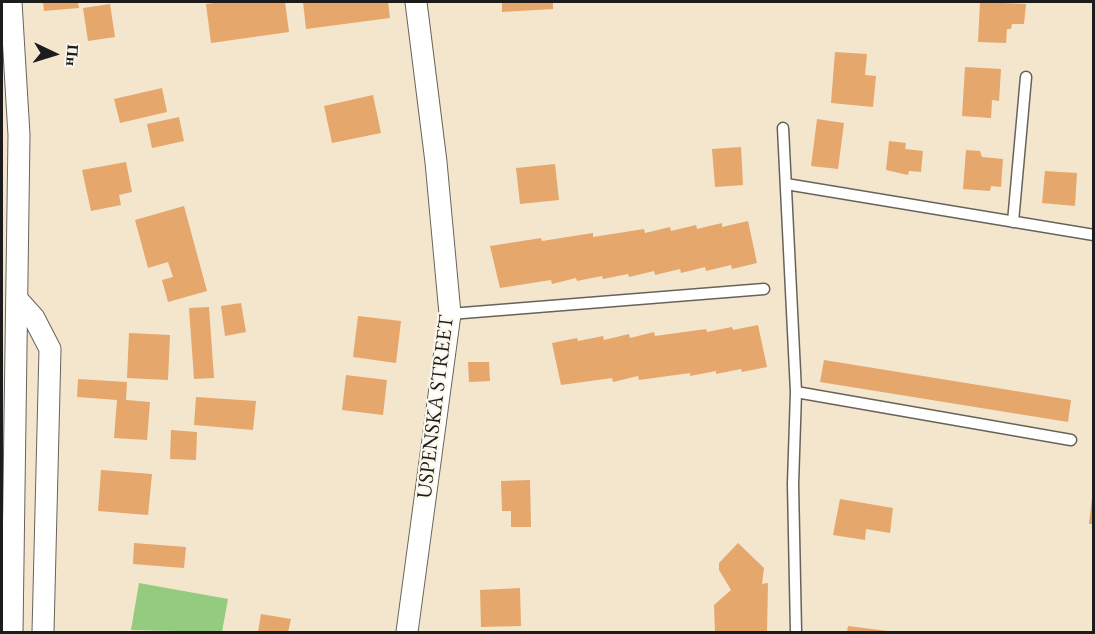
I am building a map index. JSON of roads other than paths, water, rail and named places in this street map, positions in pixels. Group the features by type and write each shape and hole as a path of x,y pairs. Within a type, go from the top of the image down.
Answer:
{"street":[{"path":"11,2 19,135 12,633"},
{"name":"USPENSKA STREET","path":"407,633 450,314 436,162 416,2"},
{"path":"17,299 34,318 50,349 43,633"}],"lane":[{"path":"1013,222 1026,77"},
{"path":"783,129 796,392 793,484 796,633"},
{"path":"786,184 1094,235"},
{"path":"450,314 764,289"},
{"path":"796,392 1071,440"}]}
